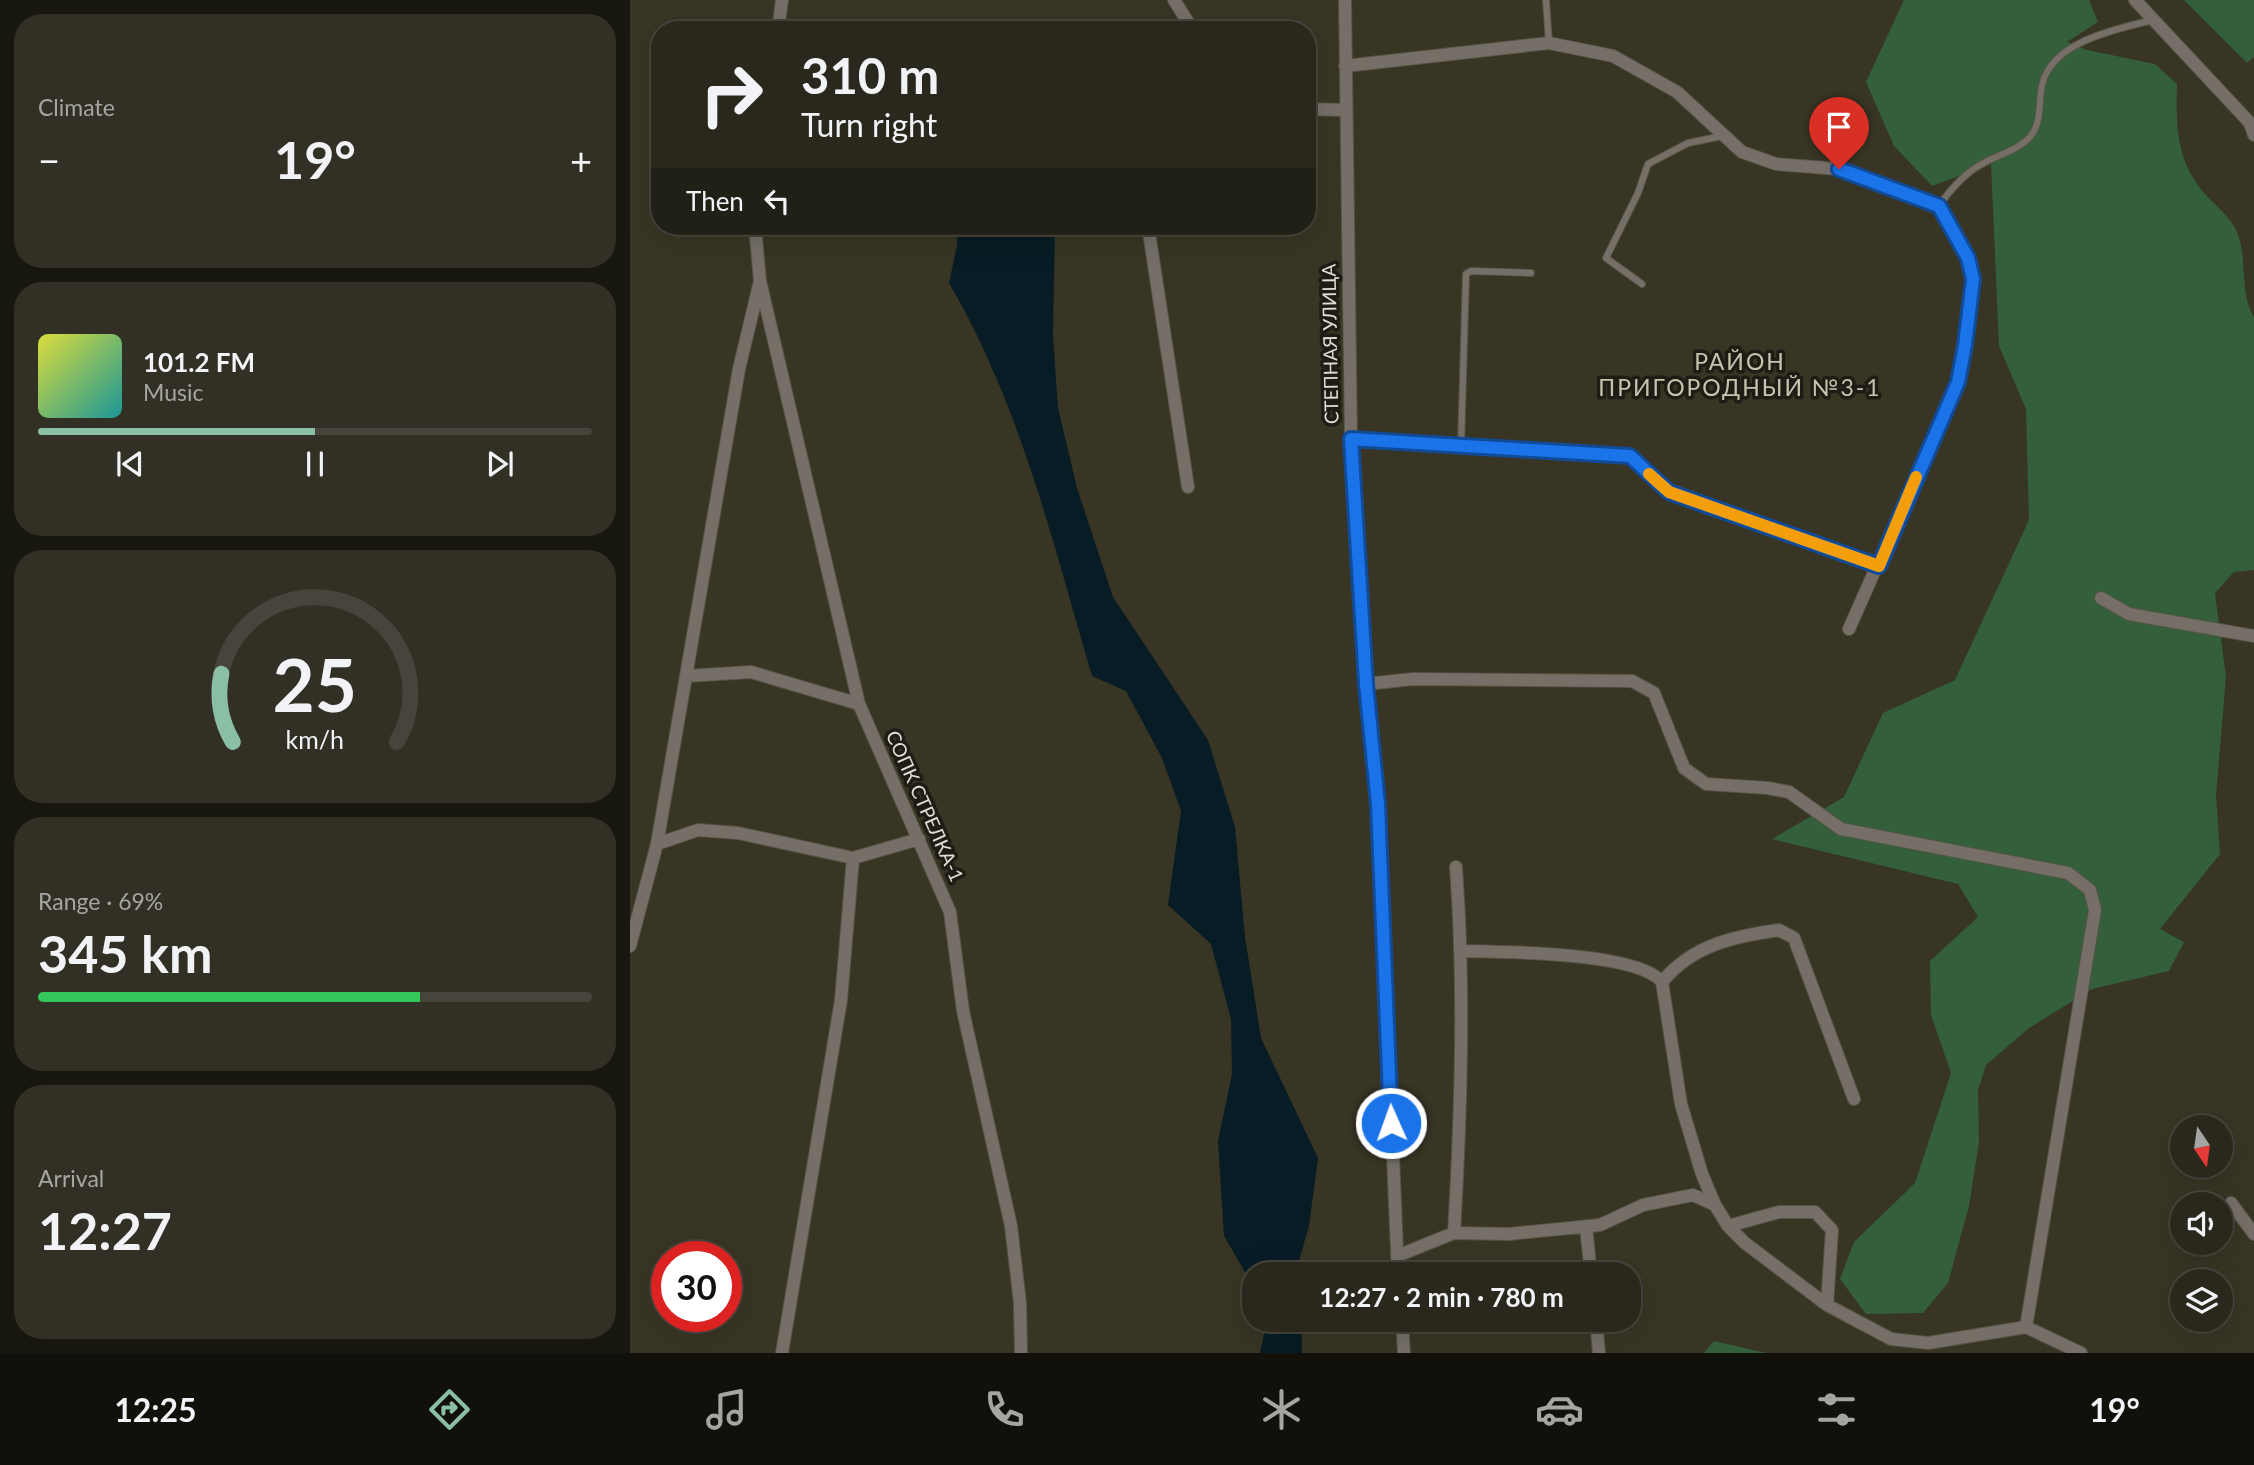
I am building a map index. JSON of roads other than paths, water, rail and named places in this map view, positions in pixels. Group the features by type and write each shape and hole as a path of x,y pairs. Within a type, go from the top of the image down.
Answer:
{"street":[{"path":"779,21 782,0"},
{"path":"1174,0 1188,21"},
{"name":"СТЕПНАЯ УЛИЦА","path":"1345,0 1344,110 1351,439 1366,684 1378,804 1397,1262"},
{"path":"2135,0 2250,123 2254,135"},
{"path":"1345,66 1549,43 1613,56 1677,92 1742,152 1776,164 1839,169 1939,206 1968,258 1973,279 1958,382 1849,629"},
{"path":"1316,109 1344,110"},
{"path":"630,946 657,844 739,369 760,281 756,235"},
{"path":"1149,235 1188,488"},
{"name":"СОПК СТРЕЛКА-1","path":"760,281 859,704 950,912 963,1011 1011,1226 1020,1303 1021,1353"},
{"path":"1351,439 1630,456 1669,492 1879,566"},
{"path":"2101,598 2129,614 2254,636"},
{"path":"686,676 751,671 859,704"},
{"path":"1366,684 1413,679 1632,681 1654,693 1684,768 1706,784 1789,792 1841,829 2068,873 2090,890 2095,909 2026,1327"},
{"path":"657,844 698,830 738,833 853,858 919,839"},
{"path":"782,1353 841,1000 853,858"},
{"path":"1454,1233 1462,1083 1462,951 1456,867"},
{"path":"1662,982 1673,968 1694,953 1726,940 1779,930 1794,938 1854,1099"},
{"path":"1462,951 1547,954 1605,961 1654,971 1662,982 1681,1104 1715,1205 1728,1226 1745,1243 1827,1305 1891,1339 1928,1343 2026,1327 2081,1353"},
{"path":"1397,1256 1454,1233 1509,1234 1586,1227 1619,1218 1643,1205 1693,1195 1715,1205"},
{"path":"2233,1206 2254,1234"},
{"path":"1728,1226 1779,1212 1815,1212 1832,1230 1827,1305"},
{"path":"1586,1227 1590,1262"},
{"path":"1403,1332 1404,1353"},
{"path":"1596,1332 1599,1353"}],"lane":[{"path":"1546,0 1549,43"},
{"path":"1939,206 1965,175 1980,164 2012,151 2035,132 2043,82 2058,60 2084,42 2114,30 2154,20"},
{"path":"1642,284 1606,258 1638,193 1648,164 1689,143 1724,135"},
{"path":"1461,445 1466,274 1531,273"}],"water":[{"path":"957,235 1055,235 1053,336 1058,408 1077,488 1113,597 1208,740 1235,827 1245,937 1261,1038 1318,1158 1309,1226 1299,1262 1242,1262 1242,1267 1224,1236 1218,1141 1232,1074 1231,1019 1211,944 1168,905 1181,811 1162,758 1126,691 1092,676 1048,525 1015,425 974,329 949,283"},
{"path":"1264,1332 1301,1332 1302,1353 1260,1353"}],"district":[{"name":"РАЙОН ПРИГОРОДНЫЙ №3-1","path":"1740,375"}]}
